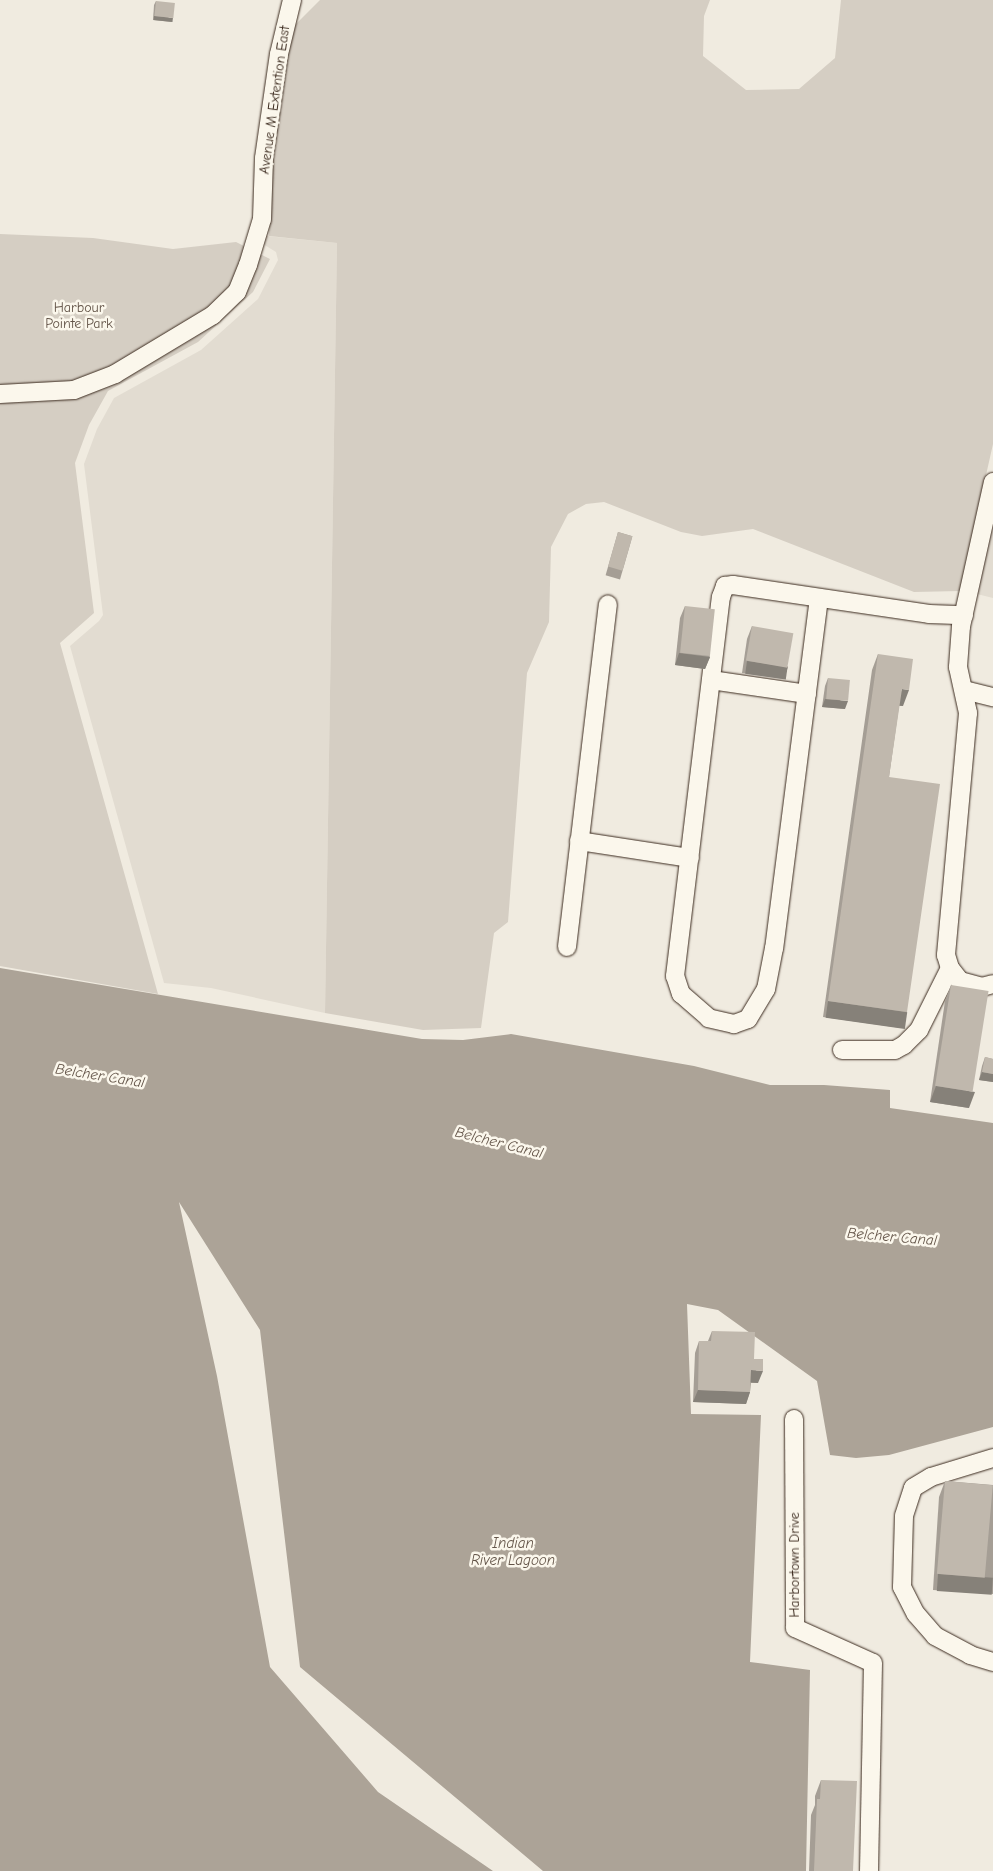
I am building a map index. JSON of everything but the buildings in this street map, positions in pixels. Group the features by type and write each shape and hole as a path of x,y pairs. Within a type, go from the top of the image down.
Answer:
{"street":[{"name":"Avenue M Extention East","path":"0,394 74,390 115,374 213,315 237,292 262,219 264,158 279,54 292,0"},
{"path":"993,482 962,621 958,666 968,713 946,955 950,968 960,981 982,986 993,984"},
{"path":"819,598 774,948 766,989 748,1019 734,1024 709,1018 680,994 675,976 721,597 725,586 733,585 929,614 962,621"},
{"path":"567,946 608,604"},
{"path":"711,680 807,694"},
{"path":"964,690 993,697"},
{"path":"579,841 690,858"},
{"path":"842,1050 895,1050 904,1045 919,1030 950,968"},
{"name":"Harbortown Drive","path":"794,1419 795,1628 873,1663 869,1871"},
{"path":"993,1458 931,1477 913,1488 904,1516 902,1586 916,1614 935,1636 970,1655 993,1662"}],"shaded area":[{"path":"266,236 337,243 325,1013 211,988 164,983 70,646 99,621 103,615 84,464 97,429 114,398 201,350 258,299 278,260 276,252 263,244"},
{"path":"993,523 993,598 977,594"}],"green space":[{"path":"320,0 710,0 704,16 703,56 746,90 799,89 835,58 841,0 993,0 993,444 960,591 914,592 753,529 702,536 681,532 604,502 586,504 568,514 551,547 549,622 527,673 508,922 494,933 481,1028 423,1030 325,1013 337,243 269,236 272,158 293,27"},
{"name":"Harbour Pointe Park","path":"0,234 93,238 173,249 236,242 270,259 253,292 198,342 108,391 89,425 75,463 94,613 60,643 158,994 0,966"}],"water":[{"name":"Indian River Lagoon","path":"0,968 422,1039 463,1040 511,1034 694,1066 770,1085 824,1085 890,1090 890,1108 993,1123 993,1427 889,1455 856,1458 830,1455 817,1381 718,1310 687,1304 691,1414 761,1415 750,1662 810,1670 806,1871 543,1871 300,1667 260,1330 179,1202 217,1376 270,1667 378,1792 493,1871 0,1871"}],"water label":[{"name":"Belcher Canal","path":"100,1076"},
{"name":"Belcher Canal","path":"499,1143"},
{"name":"Belcher Canal","path":"892,1237"}]}
